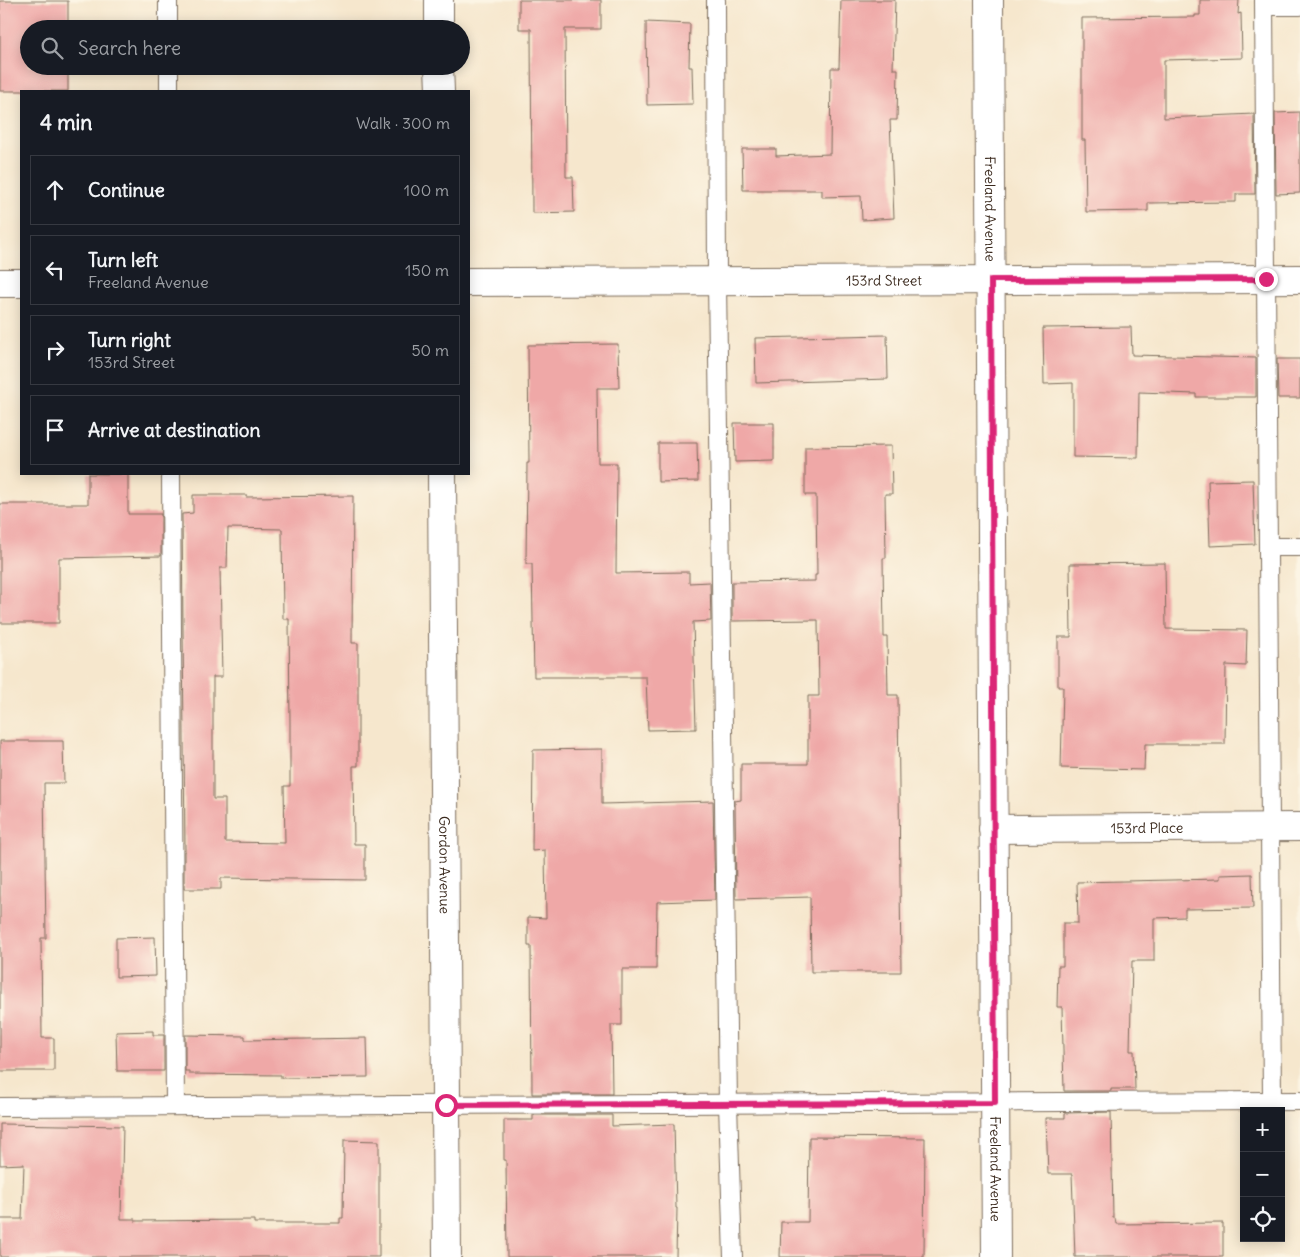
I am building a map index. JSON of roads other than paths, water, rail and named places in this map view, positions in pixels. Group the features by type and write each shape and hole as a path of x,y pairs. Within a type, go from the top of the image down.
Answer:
{"street":[{"path":"439,0 439,20"},
{"name":"Freeland Avenue","path":"989,0 996,1257"},
{"path":"440,75 440,90"},
{"name":"153rd Street","path":"470,282 1300,279"},
{"path":"0,283 20,283"},
{"name":"Gordon Avenue","path":"442,475 446,1257"},
{"name":"153rd Place","path":"993,829 1300,828"}],"lane":[{"path":"168,0 168,20"},
{"path":"716,0 717,281 728,1104 733,1257"},
{"path":"1272,1102 1264,3 1300,6"},
{"path":"168,75 169,90"},
{"path":"171,475 175,1106"},
{"path":"1268,548 1300,547"},
{"path":"0,1107 1300,1101"}]}
